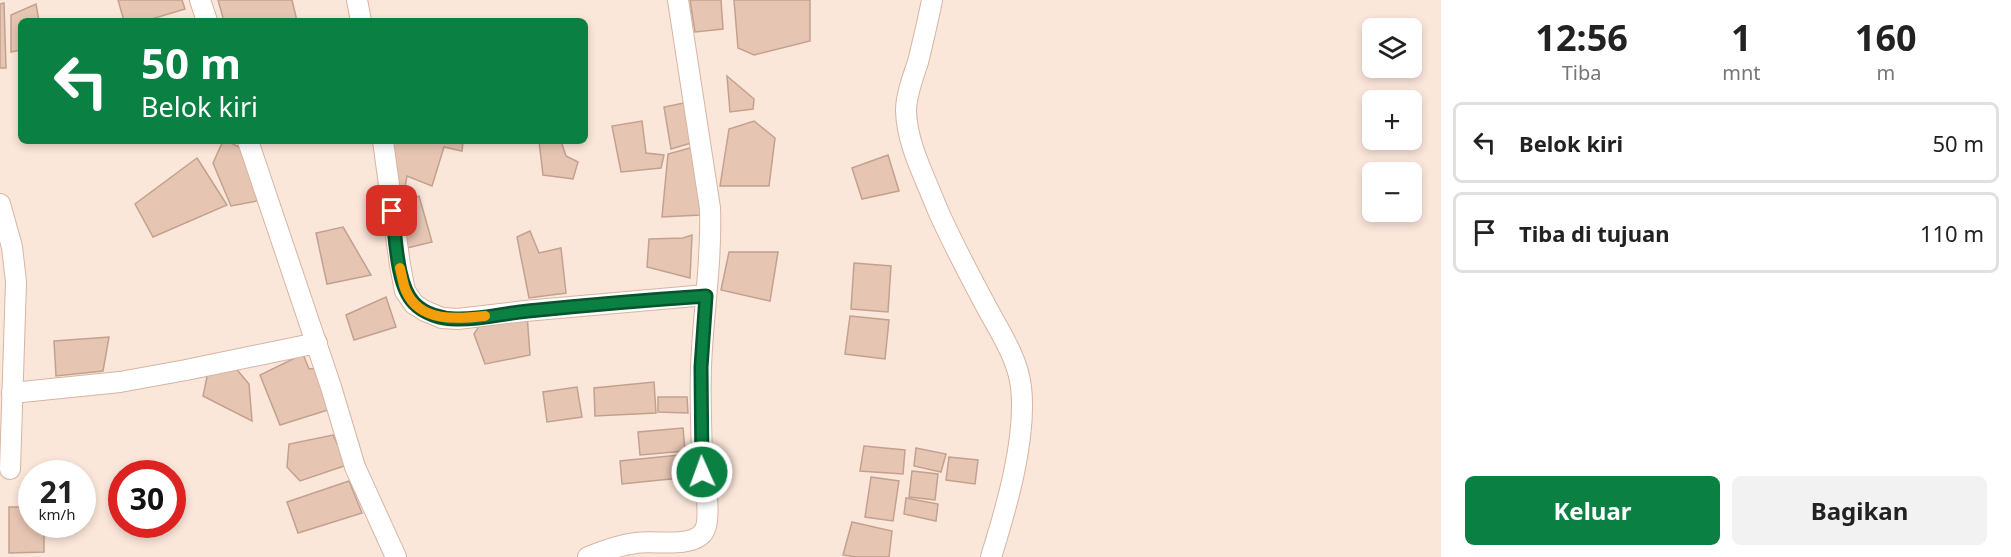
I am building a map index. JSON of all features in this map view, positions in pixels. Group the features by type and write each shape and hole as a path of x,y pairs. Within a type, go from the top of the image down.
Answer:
{"street":[{"path":"200,0 206,18"},
{"path":"357,0 361,18"},
{"path":"588,557 637,543 697,539 707,528 700,411 711,241 710,208 678,0"},
{"path":"932,0 926,33 908,95 906,109 908,132 950,240 1002,336 1015,363 1021,386 1019,436 1011,486 991,557"},
{"path":"249,144 355,467 396,557"},
{"path":"383,144 405,291 414,304 425,311 442,318 458,319 706,296"},
{"path":"0,204 12,247 16,282 10,469"},
{"path":"12,393 131,380 316,343"}],"building":[{"path":"118,0 182,0 185,9 155,18 123,18"},
{"path":"218,0 292,0 296,18 223,18"},
{"path":"690,0 721,0 723,29 695,32"},
{"path":"734,0 810,0 810,41 754,55 738,48"},
{"path":"4,3 6,68 0,68 0,4"},
{"path":"36,4 38,18 18,18 18,51 11,52 11,15"},
{"path":"727,76 754,99 753,109 730,112"},
{"path":"689,102 698,141 671,149 664,107"},
{"path":"642,121 646,153 664,155 661,168 621,172 612,126"},
{"path":"754,121 775,138 769,186 720,186 729,129"},
{"path":"222,144 233,144 247,151 262,200 231,206 213,163"},
{"path":"388,144 463,144 462,151 444,147 432,186 407,176 405,187 394,185"},
{"path":"539,144 562,144 566,156 578,162 573,179 543,175"},
{"path":"697,146 700,215 662,217 668,154"},
{"path":"888,155 899,191 862,199 852,168"},
{"path":"197,158 227,205 153,237 135,204"},
{"path":"419,196 432,242 403,249 398,227 403,203"},
{"path":"343,227 371,275 327,284 316,233"},
{"path":"530,231 539,253 561,248 566,293 529,298 517,237"},
{"path":"692,235 690,278 647,267 649,239 683,238"},
{"path":"729,252 778,252 770,301 721,290"},
{"path":"854,263 891,266 888,312 851,309"},
{"path":"386,297 396,327 354,340 346,315"},
{"path":"527,314 530,355 485,364 474,334 483,320"},
{"path":"850,316 889,320 885,359 845,354"},
{"path":"109,337 103,371 56,376 54,341"},
{"path":"303,354 309,369 320,368 331,409 280,425 260,375"},
{"path":"233,365 249,384 252,421 203,396 208,372"},
{"path":"654,382 656,413 595,416 594,388"},
{"path":"577,387 582,417 547,422 543,392"},
{"path":"658,397 687,397 688,413 658,412"},
{"path":"683,428 685,451 640,455 638,432"},
{"path":"333,435 347,465 300,481 287,467 289,444"},
{"path":"864,446 905,450 903,474 860,471"},
{"path":"916,448 946,454 941,472 914,466"},
{"path":"679,455 680,478 622,484 620,461"},
{"path":"949,457 978,460 975,484 946,480"},
{"path":"912,471 938,474 935,500 909,497"},
{"path":"871,477 899,481 893,521 865,517"},
{"path":"349,481 362,513 298,533 287,502"},
{"path":"906,498 938,504 936,521 904,514"},
{"path":"9,507 18,507 18,538 44,538 44,552 9,553"},
{"path":"852,522 892,531 889,557 843,555"}],"slow traffic":[{"path":"400,268 405,291 414,304 425,311 442,318 485,316"}],"route":[{"path":"392,211 405,291 414,304 442,318 458,319 706,296 700,411 702,472"}]}
